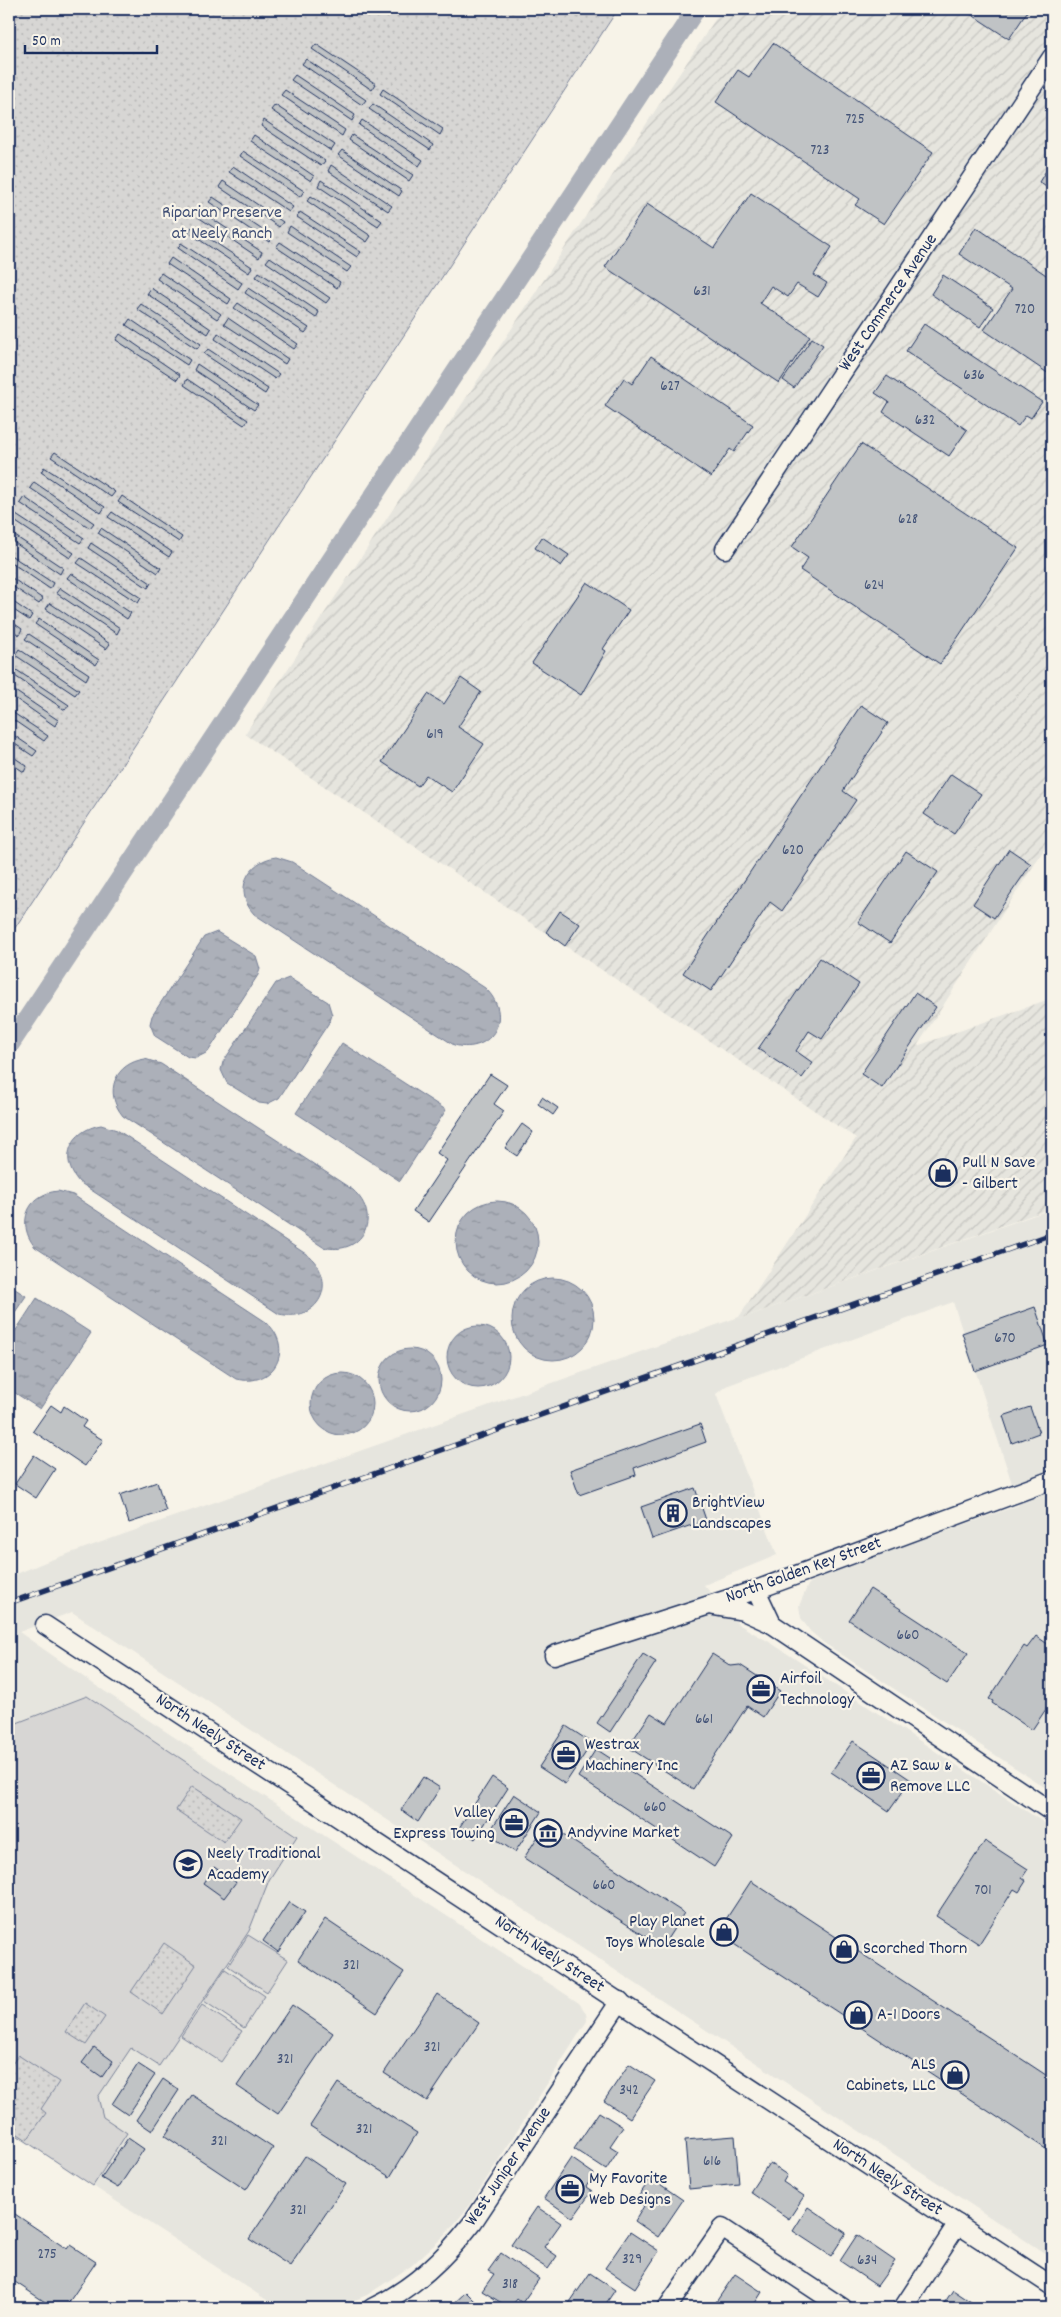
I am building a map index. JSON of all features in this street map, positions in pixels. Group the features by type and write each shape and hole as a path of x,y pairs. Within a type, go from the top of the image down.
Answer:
{"street":[{"name":"West Commerce Avenue","path":"725,549 1052,57"},
{"name":"North Golden Key Street","path":"554,1655 756,1590 1052,1480"},
{"path":"756,1590 772,1624"},
{"path":"706,1606 727,1606 772,1624 1052,1812"},
{"name":"North Neely Street","path":"45,1625 1052,2286"},
{"name":"West Juniper Avenue","path":"372,2308 395,2296 425,2275 462,2236 620,2001"},
{"path":"903,2308 958,2224"},
{"path":"667,2308 722,2228 843,2308"}],"shaded area":[{"path":"722,9 1052,9 1052,837 917,1046 1052,998 1052,1208 742,1318 739,1317 856,1138 245,734"},
{"path":"1052,1209 1052,1792 824,1643 810,1631 801,1618 799,1606 808,1585 815,1578 1019,1505 953,1302 726,1386 716,1394 777,1555 704,1585 738,1624 771,1643 1052,1828 1052,2258 72,1612 19,1632 95,1685 579,2003 586,2013 587,2021 470,2205 444,2236 411,2266 367,2295 335,2308 279,2308 9,2131 9,1577 48,1561 739,1317 742,1318"}],"green space":[{"name":"Riparian Preserve at Neely Ranch","path":"9,9 618,9 9,937"},
{"path":"87,1696 297,1836 269,1880 249,1931 159,2066 131,2048 98,2097 103,2117 127,2133 93,2186 9,2130 9,1726"},
{"path":"192,1786 241,1818 224,1842 176,1810"},
{"path":"248,1935 288,1960 267,1992 228,1966"},
{"path":"164,1943 196,1965 163,2014 131,1992"},
{"path":"225,1969 265,1996 244,2028 204,2001"},
{"path":"85,2003 105,2017 86,2045 66,2032"},
{"path":"202,2005 242,2031 221,2062 181,2036"},
{"path":"18,2055 59,2082 41,2109 46,2113 27,2140 9,2128 9,2069"}],"water":[{"path":"276,857 292,862 485,988 494,999 498,1010 498,1021 495,1030 489,1038 479,1044 468,1047 454,1045 254,914 244,896 246,878 257,864"},
{"path":"217,932 256,956 260,969 208,1052 196,1058 188,1057 155,1036 150,1024 152,1016 204,937"},
{"path":"289,978 328,1002 332,1015 330,1021 279,1098 267,1104 259,1103 227,1083 221,1070 223,1062 276,983"},
{"path":"342,1043 446,1110 400,1181 296,1113"},
{"path":"145,1059 161,1064 353,1190 362,1201 366,1212 367,1223 364,1232 358,1240 348,1246 337,1249 323,1247 123,1116 114,1098 113,1088 115,1080 126,1066"},
{"path":"101,1125 117,1130 309,1256 318,1267 322,1278 323,1289 320,1299 314,1307 304,1313 293,1315 279,1314 79,1182 69,1164 71,1146 82,1133"},
{"path":"58,1191 73,1195 266,1322 275,1332 280,1354 270,1372 261,1378 250,1380 236,1379 35,1247 26,1229 28,1212 32,1204 39,1198 47,1193"},
{"path":"489,1201 505,1201 520,1208 531,1219 538,1234 535,1258 526,1271 505,1283 489,1283 474,1276 463,1265 456,1250 456,1234 463,1219 474,1208"},
{"path":"545,1278 561,1278 576,1285 587,1296 594,1311 591,1335 582,1348 561,1360 545,1360 530,1353 519,1342 512,1327 512,1311 519,1296 530,1285"},
{"path":"9,1285 26,1296 9,1321"},
{"path":"37,1298 91,1333 40,1409 9,1389 9,1341"},
{"path":"472,1326 484,1326 500,1335 507,1345 509,1357 507,1369 500,1379 484,1388 472,1388 461,1383 452,1374 447,1363 447,1351 452,1340 461,1331"},
{"path":"404,1349 416,1349 432,1358 439,1368 441,1380 439,1392 432,1402 416,1411 404,1411 393,1406 384,1397 379,1386 379,1374 384,1363 393,1354"},
{"path":"336,1373 348,1373 364,1382 371,1392 373,1404 371,1416 364,1426 348,1435 336,1435 325,1430 316,1421 311,1410 311,1398 316,1387 325,1378"}],"building":[{"path":"963,9 1029,9 1009,39"},
{"path":"773,43 933,152 884,224 855,205 860,199 716,102 738,70 749,77"},
{"path":"316,44 376,84 372,90 312,49"},
{"path":"306,59 366,100 362,105 302,64"},
{"path":"295,75 355,115 352,121 291,80"},
{"path":"383,89 443,129 440,135 380,94"},
{"path":"285,90 345,130 342,136 281,95"},
{"path":"373,104 433,145 430,150 369,109"},
{"path":"275,105 335,145 331,151 271,110"},
{"path":"264,120 325,161 321,166 261,126"},
{"path":"362,120 423,160 419,166 359,125"},
{"path":"254,135 314,176 311,181 250,141"},
{"path":"352,135 413,175 409,181 349,140"},
{"path":"342,150 402,191 399,196 338,155"},
{"path":"243,151 304,191 300,197 240,156"},
{"path":"1052,161 1052,191 1039,182"},
{"path":"331,165 392,206 388,211 328,171"},
{"path":"233,166 293,207 289,212 229,172"},
{"path":"321,180 382,221 378,226 318,186"},
{"path":"223,181 283,222 279,227 219,187"},
{"path":"751,193 832,247 814,275 827,283 818,297 797,284 788,297 771,286 760,303 810,336 779,383 605,267 647,204 714,248"},
{"path":"311,196 371,236 367,242 307,201"},
{"path":"213,197 273,237 269,242 209,202"},
{"path":"202,212 262,252 259,258 198,217"},
{"path":"300,212 361,252 357,257 297,217"},
{"path":"290,226 351,267 347,272 287,232"},
{"path":"192,227 252,267 249,273 188,232"},
{"path":"976,227 1052,279 1052,376 984,330 1012,289 959,254"},
{"path":"280,242 340,282 337,288 276,247"},
{"path":"181,243 242,283 238,289 178,248"},
{"path":"270,257 330,298 326,303 266,262"},
{"path":"171,258 231,299 228,304 167,264"},
{"path":"259,272 319,312 316,318 256,277"},
{"path":"161,273 221,314 217,319 157,279"},
{"path":"943,275 993,308 980,327 931,294"},
{"path":"151,288 211,329 208,334 147,294"},
{"path":"248,288 309,328 305,333 245,293"},
{"path":"238,303 298,344 294,349 234,308"},
{"path":"141,304 201,344 197,349 137,309"},
{"path":"228,318 288,359 285,364 224,324"},
{"path":"130,319 190,360 187,365 126,325"},
{"path":"924,324 1042,402 1031,418 1026,415 1018,426 906,351"},
{"path":"218,333 279,374 275,379 215,339"},
{"path":"120,334 180,375 177,380 116,340"},
{"path":"812,338 823,345 794,388 783,380"},
{"path":"208,349 268,389 265,394 204,354"},
{"path":"651,356 753,425 734,452 730,449 711,477 605,406 624,378 632,384"},
{"path":"197,364 258,405 254,410 194,370"},
{"path":"887,376 967,430 949,456 883,412 889,402 875,393"},
{"path":"187,379 248,420 244,425 184,385"},
{"path":"861,444 1018,548 940,664 800,570 808,558 792,547"},
{"path":"55,452 115,492 111,497 51,457"},
{"path":"44,467 105,507 101,513 41,472"},
{"path":"34,482 94,523 90,528 30,488"},
{"path":"122,496 182,537 179,542 118,502"},
{"path":"24,497 84,538 80,543 20,503"},
{"path":"112,512 172,552 169,557 108,517"},
{"path":"13,513 74,553 70,558 10,518"},
{"path":"101,528 161,568 158,573 98,533"},
{"path":"9,532 63,568 60,574 9,539"},
{"path":"542,537 569,555 561,566 535,548"},
{"path":"91,543 151,583 148,588 88,548"},
{"path":"9,554 53,583 50,589 9,561"},
{"path":"81,558 141,598 138,603 77,563"},
{"path":"71,573 131,613 127,619 67,578"},
{"path":"9,576 43,599 39,604 9,584"},
{"path":"587,582 629,610 603,649 606,651 581,695 532,663"},
{"path":"60,588 120,628 117,634 56,593"},
{"path":"9,599 32,615 29,620 9,607"},
{"path":"50,603 110,644 106,649 46,609"},
{"path":"39,619 99,660 96,665 35,624"},
{"path":"9,620 22,629 19,635 9,628"},
{"path":"29,634 89,674 86,680 25,639"},
{"path":"19,649 79,690 75,695 15,655"},
{"path":"9,665 69,705 65,710 9,672"},
{"path":"461,678 481,692 458,727 484,744 452,792 426,775 418,786 382,762 428,694 444,704"},
{"path":"9,687 58,720 55,726 9,694"},
{"path":"861,705 888,723 843,791 856,800 782,911 770,902 711,991 683,973"},
{"path":"9,710 48,736 44,741 9,717"},
{"path":"9,732 37,751 33,756 9,740"},
{"path":"9,754 27,766 24,772 9,762"},
{"path":"951,774 981,794 954,834 924,814"},
{"path":"1009,849 1031,864 994,918 973,904"},
{"path":"906,851 938,872 890,943 858,922"},
{"path":"560,911 580,924 565,946 546,932"},
{"path":"820,958 859,984 822,1039 809,1031 796,1051 813,1063 802,1078 758,1049"},
{"path":"915,993 936,1007 882,1088 861,1074"},
{"path":"490,1074 507,1085 494,1104 504,1111 429,1222 413,1211 447,1160 437,1153"},
{"path":"542,1097 558,1108 553,1115 538,1104"},
{"path":"522,1124 533,1132 517,1156 505,1148"},
{"path":"1035,1307 1048,1345 975,1371 962,1333"},
{"path":"51,1405 61,1412 64,1406 86,1421 82,1427 103,1440 85,1466 33,1431"},
{"path":"1030,1407 1039,1433 1012,1443 1003,1416"},
{"path":"700,1424 706,1442 634,1468 636,1475 579,1495 570,1470"},
{"path":"34,1455 55,1469 36,1498 15,1484"},
{"path":"157,1482 166,1511 129,1523 120,1495"},
{"name":"BrightView Landscapes","path":"695,1488 706,1520 652,1539 641,1507"},
{"path":"870,1589 968,1653 947,1684 849,1620"},
{"path":"1036,1636 1052,1647 1052,1700 1032,1730 989,1699 1024,1646 1027,1648"},
{"path":"643,1654 656,1662 610,1732 597,1723"},
{"path":"712,1654 731,1666 740,1665 780,1691 763,1717 747,1706 693,1789 628,1747 651,1713 667,1723"},
{"name":"Westrax Machinery Inc","path":"566,1726 592,1743 565,1784 539,1767"},
{"name":"AZ Saw & Remove LLC","path":"853,1741 911,1780 889,1811 831,1772"},
{"path":"596,1749 733,1838 714,1867 578,1777"},
{"path":"423,1777 440,1788 418,1822 401,1810"},
{"path":"492,1777 508,1788 475,1839 459,1828"},
{"name":"Valley Express Towing","path":"514,1794 541,1812 515,1852 488,1834"},
{"path":"546,1824 684,1913 662,1947 524,1858"},
{"path":"985,1841 1028,1869 1022,1878 1026,1881 1019,1892 1014,1889 979,1944 936,1916"},
{"path":"214,1867 236,1882 224,1898 203,1883"},
{"path":"751,1881 1052,2079 1052,2153 717,1933"},
{"path":"289,1902 305,1912 278,1952 263,1941"},
{"path":"325,1919 404,1972 377,2013 298,1960"},
{"path":"437,1994 479,2023 427,2101 384,2073"},
{"path":"292,2005 333,2033 278,2114 237,2086"},
{"path":"94,2047 113,2061 102,2077 82,2063"},
{"path":"138,2064 155,2075 128,2115 112,2104"},
{"path":"629,2064 655,2081 630,2118 604,2101"},
{"path":"163,2079 179,2090 152,2131 136,2120"},
{"path":"338,2083 417,2133 390,2177 310,2126"},
{"path":"192,2095 273,2148 246,2190 165,2136"},
{"path":"599,2112 623,2127 610,2146 618,2151 606,2170 574,2149"},
{"path":"735,2136 739,2184 689,2189 685,2140"},
{"path":"128,2138 144,2149 118,2188 101,2178"},
{"path":"305,2156 346,2184 290,2266 249,2239"},
{"name":"My Favorite Web Designs","path":"571,2158 594,2174 586,2187 592,2191 573,2218 544,2198"},
{"path":"769,2163 787,2175 783,2182 804,2196 789,2219 750,2192"},
{"path":"651,2178 683,2200 658,2237 635,2221 644,2206 636,2200"},
{"path":"537,2207 561,2223 544,2247 557,2256 548,2269 511,2245"},
{"path":"808,2207 846,2233 831,2256 793,2231"},
{"path":"9,2210 67,2249 70,2245 96,2262 65,2308 54,2308 9,2278"},
{"path":"630,2232 659,2251 635,2288 605,2268"},
{"path":"857,2235 895,2261 877,2286 840,2261"},
{"path":"501,2253 539,2279 522,2303 517,2299 510,2308 482,2291 494,2274 488,2271"},
{"path":"590,2273 615,2290 603,2308 566,2308"},
{"path":"735,2274 762,2292 752,2308 712,2308"},
{"path":"953,2290 980,2308 941,2308"},
{"path":"466,2292 482,2308 449,2308"}],"waterway":[{"path":"9,1046 696,9"}],"railway":[{"path":"9,1603 1052,1234"}],"place":[{"name":"Pull N Save - Gilbert","path":"943,1173"},
{"name":"BrightView Landscapes","path":"673,1513"},
{"name":"Airfoil Technology","path":"761,1689"},
{"name":"Westrax Machinery Inc","path":"566,1755"},
{"name":"AZ Saw & Remove LLC","path":"871,1776"},
{"name":"Valley Express Towing","path":"514,1823"},
{"name":"Andyvine Market","path":"548,1833"},
{"name":"Neely Traditional Academy","path":"188,1864"},
{"name":"Play Planet Toys Wholesale","path":"724,1932"},
{"name":"Scorched Thorn","path":"844,1949"},
{"name":"A-1 Doors","path":"858,2015"},
{"name":"ALS Cabinets, LLC","path":"955,2075"},
{"name":"My Favorite Web Designs","path":"570,2189"}]}
